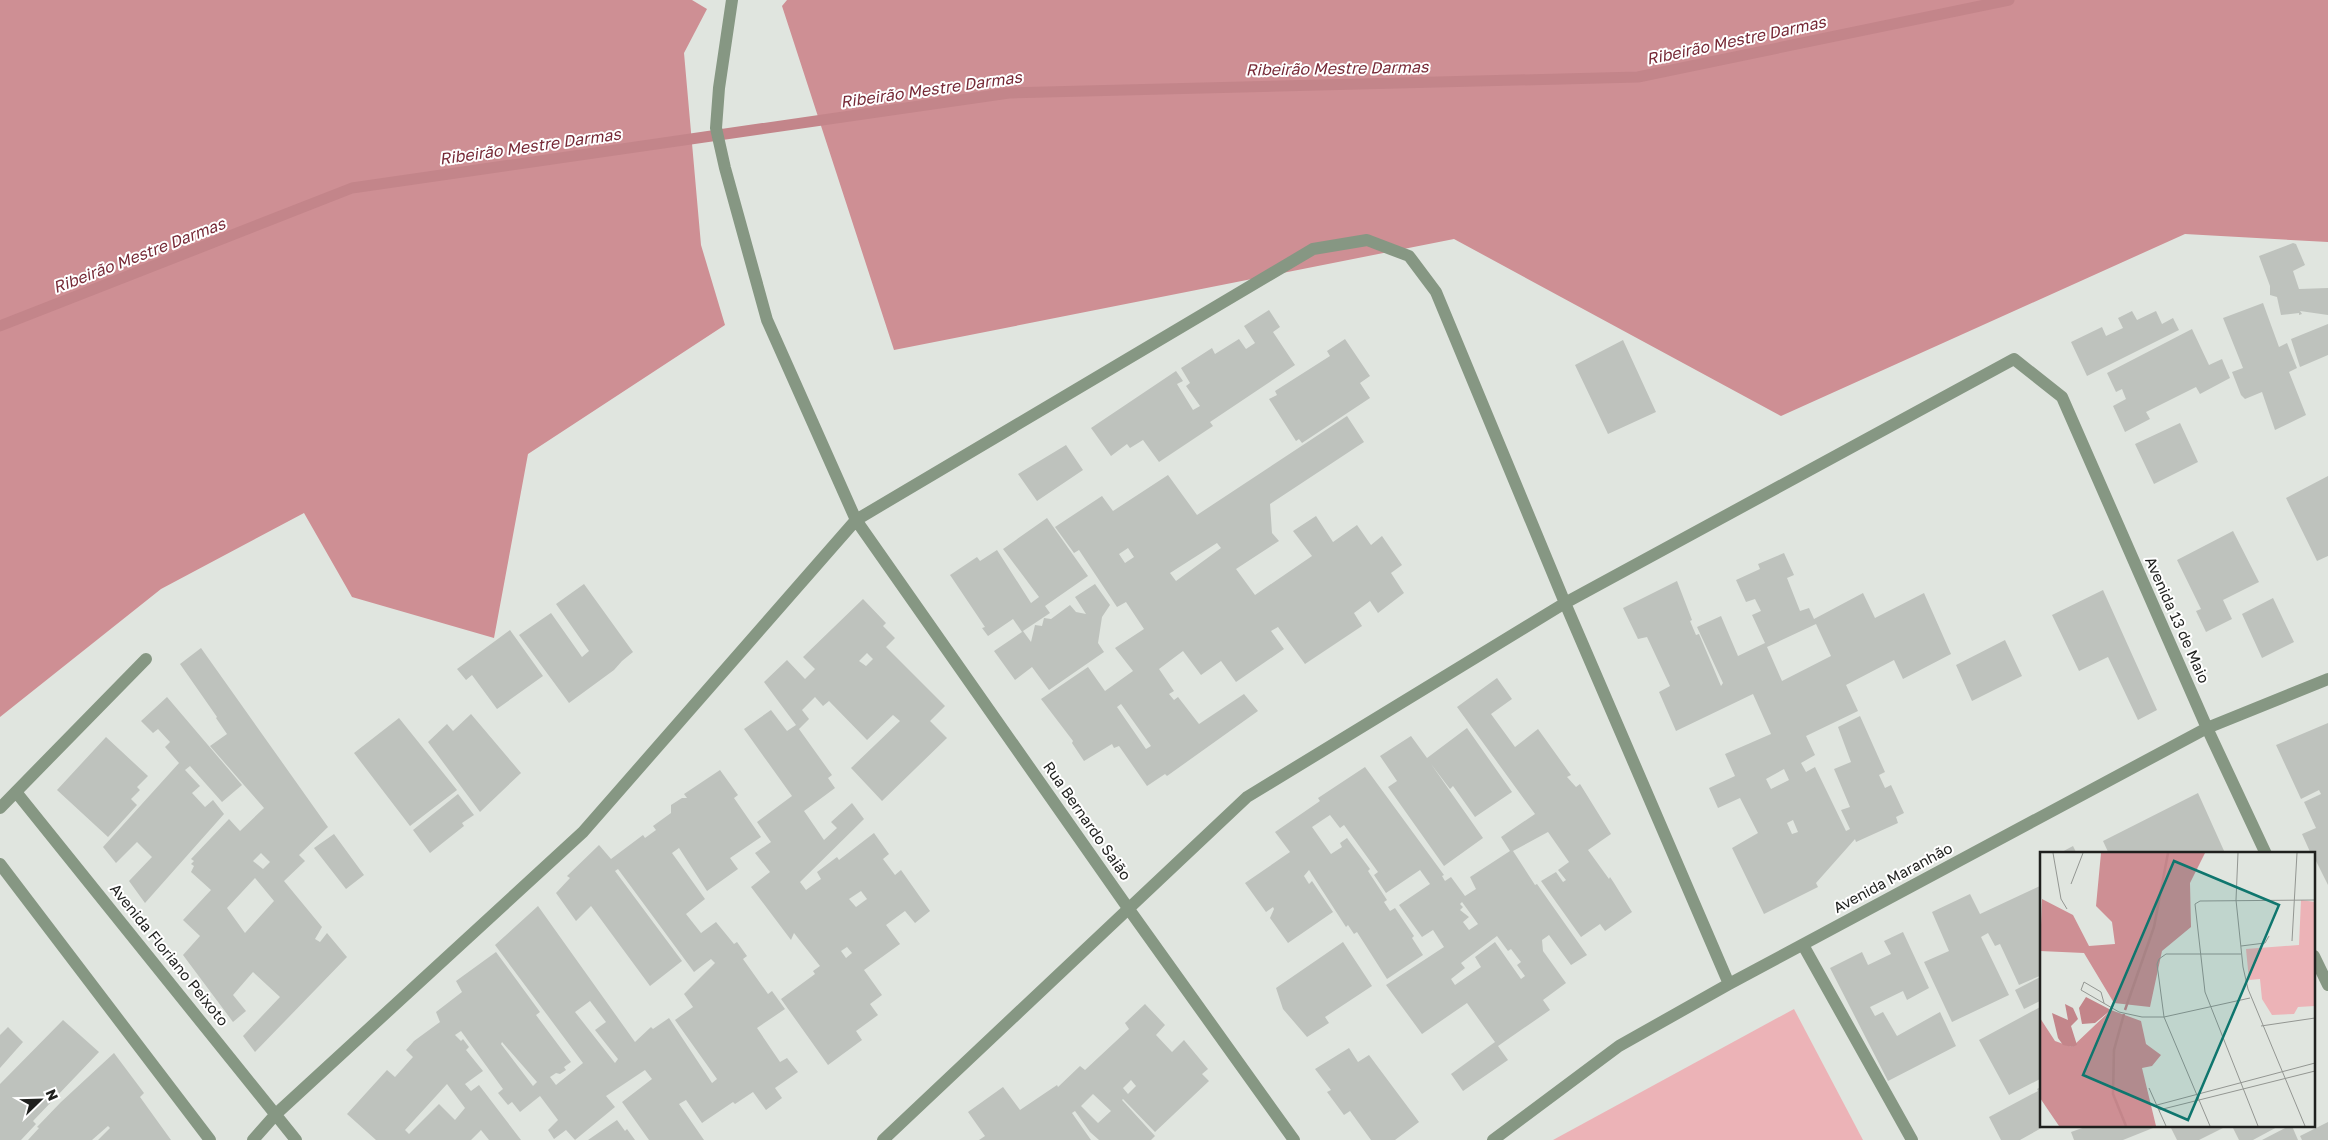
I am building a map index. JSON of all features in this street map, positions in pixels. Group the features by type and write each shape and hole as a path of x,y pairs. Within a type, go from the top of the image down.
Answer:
{"street":[{"name":"Rua Bernardo Saião","path":"732,0 718,88 716,128 725,168 767,320 856,520 1128,908 1294,1140"},
{"path":"253,1140 276,1114 583,832 856,520 1313,249 1367,240 1408,256 1436,292 1565,603 1729,984"},
{"name":"Avenida 13 de Maio","path":"1565,603 2014,359 2062,397 2207,728 2265,852"},
{"path":"883,1140 1247,797 1565,603"},
{"path":"0,808 146,658"},
{"name":"Avenida Maranhão","path":"1493,1140 1619,1046 1729,984 2207,728 2328,679"},
{"name":"Avenida Floriano Peixoto","path":"16,792 296,1140"},
{"path":"0,864 210,1140"},
{"path":"1803,945 1912,1140"},
{"path":"2316,960 2328,985"}],"shaded area":[{"path":"0,0 692,0 707,9 684,53 701,245 725,325 528,454 494,638 352,597 304,513 161,589 0,717"},
{"path":"787,0 2328,0 2328,242 2185,234 1781,416 1454,239 894,350 782,6"},
{"path":"1794,1009 1863,1140 1553,1140"}],"building":[{"path":"2293,243 2296,244 2305,265 2293,271 2299,289 2328,288 2328,315 2300,311 2302,314 2299,315 2299,313 2281,315 2277,297 2270,295 2270,286 2259,256"},
{"path":"2263,303 2279,347 2287,343 2297,368 2289,372 2306,415 2275,430 2262,392 2245,399 2241,395 2232,372 2243,368 2223,318"},
{"path":"1269,310 1280,327 1273,332 1295,365 1210,422 1213,426 1159,462 1143,440 1130,448 1127,444 1111,456 1091,428 1176,371 1183,381 1177,384 1193,410 1200,406 1186,386 1190,383 1181,368 1212,348 1215,354 1239,339 1246,349 1255,343 1244,326"},
{"path":"2132,311 2137,320 2156,311 2162,324 2173,318 2179,330 2087,376 2071,342 2102,327 2106,336 2123,328 2118,318"},
{"path":"2328,324 2328,355 2300,367 2291,339"},
{"path":"2192,329 2209,365 2222,359 2230,378 2200,394 2196,387 2146,412 2150,419 2125,432 2113,406 2126,399 2122,389 2116,392 2107,373"},
{"path":"1345,339 1370,376 1360,383 1370,398 1302,443 1299,439 1296,441 1269,399 1277,395 1275,391 1330,356 1327,351"},
{"path":"1623,340 1656,412 1608,434 1575,365"},
{"path":"1347,416 1364,442 1270,504 1272,533 1279,541 1236,569 1255,595 1312,556 1293,531 1316,516 1333,542 1357,525 1371,545 1382,536 1402,565 1391,573 1404,593 1378,613 1370,601 1354,613 1362,626 1305,664 1278,627 1271,631 1284,649 1236,682 1221,661 1201,675 1183,651 1159,669 1174,691 1169,694 1174,700 1178,697 1199,724 1244,694 1258,711 1167,776 1165,774 1147,786 1119,746 1114,748 1112,744 1084,761 1072,743 1073,741 1041,699 1088,667 1105,691 1133,671 1115,648 1144,629 1126,602 1117,607 1079,550 1074,553 1055,527 1102,496 1113,511 1168,475 1197,515","holes":["1217,543 1221,548 1176,581 1170,573","1128,548 1134,557 1125,563 1119,554","1121,704 1151,746 1146,749 1117,707"]},
{"path":"2180,423 2198,462 2154,484 2135,444"},
{"path":"1066,445 1083,470 1037,501 1018,474"},
{"path":"2328,476 2328,556 2317,561 2286,498"},
{"path":"1047,518 1088,576 1045,606 1050,613 1023,631 1031,642 1035,625 1042,626 1044,618 1051,619 1070,605 1076,612 1086,614 1075,597 1095,584 1110,605 1102,617 1098,643 1104,652 1049,690 1032,667 1015,680 994,651 1022,632 1013,619 988,636 982,628 985,627 950,575 977,557 980,561 997,550 1031,603 1039,597 1003,549"},
{"path":"2233,531 2259,582 2223,600 2232,619 2206,632 2196,611 2201,609 2177,560"},
{"path":"1784,553 1794,575 1787,578 1800,611 1809,608 1814,619 1863,593 1875,618 1924,593 1951,654 1903,679 1894,660 1846,685 1858,711 1806,736 1815,755 1801,763 1806,772 1815,767 1846,831 1850,829 1841,810 1850,807 1834,769 1851,762 1838,727 1860,716 1885,772 1879,775 1885,788 1891,785 1904,813 1896,817 1898,823 1856,842 1855,839 1816,883 1818,887 1764,914 1732,848 1758,833 1740,798 1718,808 1709,788 1735,776 1725,754 1771,734 1753,694 1676,731 1659,692 1670,686 1647,637 1638,639 1623,608 1677,581 1692,620 1690,621 1696,635 1699,634 1721,686 1723,683 1697,627 1721,616 1738,656 1765,643 1752,615 1761,611 1755,599 1746,602 1736,580 1760,569 1758,564","holes":["1816,624 1831,656 1782,681 1767,647","1784,769 1789,780 1771,789 1766,779","1793,820 1798,832 1792,834 1787,823"]},
{"path":"584,584 633,652 614,670 569,703 519,635 551,613 582,657 589,651 556,604"},
{"path":"2103,590 2157,710 2138,720 2108,657 2079,671 2052,615"},
{"path":"2273,598 2294,642 2262,658 2242,614"},
{"path":"863,599 886,623 883,626 895,638 886,647 945,706 930,721 947,738 882,801 851,768 900,721 893,715 867,740 829,701 823,706 815,697 802,710 809,719 799,729 832,775 828,778 835,788 804,811 824,840 837,828 831,822 852,803 864,819 800,882 806,890 821,879 817,872 837,857 839,860 874,833 889,854 883,859 895,875 901,870 930,911 915,923 905,911 886,925 900,944 864,970 882,995 870,1004 878,1015 856,1031 862,1040 828,1065 781,999 815,974 813,971 820,966 794,933 791,940 751,887 770,872 755,853 771,842 757,822 792,796 744,729 771,710 787,731 796,725 764,682 787,660 805,679 815,669 803,657","holes":["867,653 873,659 866,666 859,661","861,891 867,899 856,907 849,899","847,947 852,953 846,958 841,951"]},
{"path":"510,630 543,676 497,709 472,675 466,680 457,669"},
{"path":"2005,640 2022,676 1972,701 1956,665"},
{"path":"201,648 328,827 299,855 305,861 284,881 322,927 315,939 320,942 327,933 347,957 255,1052 243,1036 280,997 253,972 233,995 246,1011 233,1022 183,955 200,936 183,920 211,890 191,872 194,866 191,864 194,861 191,859 229,819 240,831 264,808 210,746 227,734 180,664","holes":["261,853 270,862 263,869 253,861","255,878 274,901 245,933 227,908"]},
{"path":"1497,678 1512,699 1491,714 1515,747 1538,729 1571,775 1567,777 1576,787 1580,784 1611,834 1588,850 1609,879 1610,877 1632,912 1605,931 1600,924 1581,937 1541,881 1556,872 1563,882 1566,880 1558,870 1569,862 1548,832 1513,851 1535,885 1537,884 1587,955 1571,965 1549,935 1542,940 1543,951 1566,983 1543,1000 1550,1010 1498,1046 1508,1060 1463,1091 1451,1074 1495,1042 1467,1003 1422,1034 1386,985 1444,947 1433,930 1422,937 1399,905 1430,884 1420,870 1386,893 1374,875 1378,872 1344,825 1340,828 1330,815 1312,827 1331,854 1342,847 1340,843 1347,838 1370,869 1368,871 1387,900 1384,902 1390,911 1395,908 1414,936 1412,938 1423,955 1387,979 1357,932 1354,934 1348,925 1346,927 1309,870 1304,876 1309,884 1312,881 1333,912 1288,943 1270,918 1273,907 1266,912 1245,883 1290,852 1275,832 1320,801 1318,798 1365,767 1444,875 1442,876 1445,881 1451,877 1465,896 1476,889 1470,877 1510,851 1501,837 1535,814 1457,707","holes":["1462,902 1478,924 1469,930 1463,922 1469,917 1460,910 1463,907 1460,904","1497,936 1508,951 1511,949 1521,962 1517,965 1525,976 1521,979 1495,942 1475,957 1481,967 1455,985 1451,979 1465,968 1461,963"]},
{"path":"167,697 242,785 222,802 190,766 185,770 200,786 192,793 205,807 213,800 224,814 145,903 129,881 152,857 137,842 116,863 103,847 179,763 165,747 170,742 158,729 153,733 141,721"},
{"path":"471,714 521,773 480,812 428,742 447,724 453,731"},
{"path":"399,718 457,790 410,826 354,753"},
{"path":"2328,723 2328,885 2316,861 2316,852 2310,852 2302,834 2316,828 2304,802 2321,794 2319,790 2301,799 2276,745"},
{"path":"1467,728 1512,792 1475,817 1453,786 1450,789 1431,764 1483,838 1444,866 1388,787 1397,781 1380,756 1411,736 1427,758"},
{"path":"106,737 148,776 137,787 140,790 131,799 137,805 108,837 57,790"},
{"path":"720,770 738,795 734,798 761,837 730,858 738,869 707,891 679,848 672,853 705,899 686,914 701,933 716,922 734,944 737,942 747,956 743,959 768,994 772,991 785,1009 757,1028 780,1062 787,1058 798,1072 775,1088 782,1098 766,1110 753,1092 735,1104 733,1102 702,1123 686,1100 679,1104 704,1140 649,1140 622,1102 652,1079 645,1070 606,1096 615,1107 575,1140 566,1130 554,1139 548,1130 558,1120 540,1096 520,1112 512,1102 508,1105 498,1093 503,1089 461,1031 455,1035 461,1041 463,1039 469,1047 466,1050 483,1071 465,1084 471,1091 479,1085 521,1140 489,1140 481,1130 471,1140 376,1140 347,1114 387,1070 395,1077 413,1057 406,1050 414,1041 440,1022 436,1012 462,992 456,981 496,952 540,1012 536,1015 571,1062 564,1067 566,1070 550,1077 556,1085 583,1063 495,945 538,906 635,1042 651,1027 653,1029 669,1018 712,1083 717,1079 675,1020 693,1007 684,994 715,963 711,959 694,972 618,869 615,871 682,961 650,986 591,906 576,921 556,893 570,878 567,876 599,845 611,859 643,835 645,838 656,830 653,826 671,813 671,805 682,798 687,798 684,794","holes":["590,1001 606,1022 595,1030 618,1059 615,1063 575,1012","502,1042 537,1082 533,1086 501,1044","447,1084 465,1108 455,1120 439,1104 409,1134 405,1130"]},
{"path":"2198,793 2225,852 2108,852 2103,841"},
{"path":"458,794 474,815 462,823 464,826 430,853 413,830"},
{"path":"334,834 364,875 346,889 314,848"},
{"path":"2073,846 2076,852 2062,852"},
{"path":"2040,886 2040,976 2019,985 2000,944 1995,946 1988,933 1981,937 2009,995 1952,1022 1924,962 1949,951 1932,912 1970,894 1980,914"},
{"path":"1903,932 1929,988 1907,1000 1903,991 1870,1007 1875,1016 1883,1012 1897,1036 1940,1012 1956,1046 1888,1081 1830,968 1862,952 1868,965 1891,954 1884,941"},
{"path":"1343,942 1372,986 1325,1017 1329,1023 1307,1037 1283,1009 1276,988"},
{"path":"2040,977 2040,1001 2024,1009 2015,990"},
{"path":"1145,1004 1165,1025 1156,1035 1172,1052 1184,1040 1208,1069 1202,1074 1209,1081 1155,1132 1122,1100 1155,1136 1151,1140 1099,1140 1090,1132 1075,1111 1072,1113 1091,1140 979,1140 985,1136 968,1112 1003,1087 1020,1110 1057,1085 1058,1087 1080,1066 1085,1070 1129,1029 1125,1023","holes":["1131,1080 1136,1086 1128,1094 1123,1088","1093,1094 1111,1111 1098,1123 1081,1106"]},
{"path":"2040,1007 2040,1079 2009,1095 1979,1040"},
{"path":"63,1020 99,1052 33,1121 36,1124 21,1140 0,1140 0,1084"},
{"path":"8,1027 23,1042 0,1068 0,1035"},
{"path":"1349,1048 1358,1062 1369,1055 1419,1122 1395,1140 1371,1140 1350,1111 1344,1115 1327,1092 1331,1090 1315,1069"},
{"path":"114,1053 144,1093 140,1097 171,1140 98,1140 110,1128 108,1126 92,1140 28,1140 39,1128 37,1127 61,1102"},
{"path":"2040,1087 2041,1128 2020,1140 2001,1140 1989,1117 2038,1091 2037,1089"},
{"path":"617,1120 635,1140 588,1140"},
{"path":"2328,1122 2328,1140 2302,1140 2300,1136"},
{"path":"2082,1128 2153,1128 2123,1140 2074,1140 2071,1132"},
{"path":"2171,1128 2223,1128 2199,1140 2177,1140"},
{"path":"2233,1128 2275,1128 2253,1140 2239,1140"},
{"path":"2285,1128 2293,1128 2298,1140 2262,1140"}],"waterway":[{"name":"Ribeirão Mestre Darmas","path":"0,326 352,188 1009,93 1638,77 2009,0"}]}
